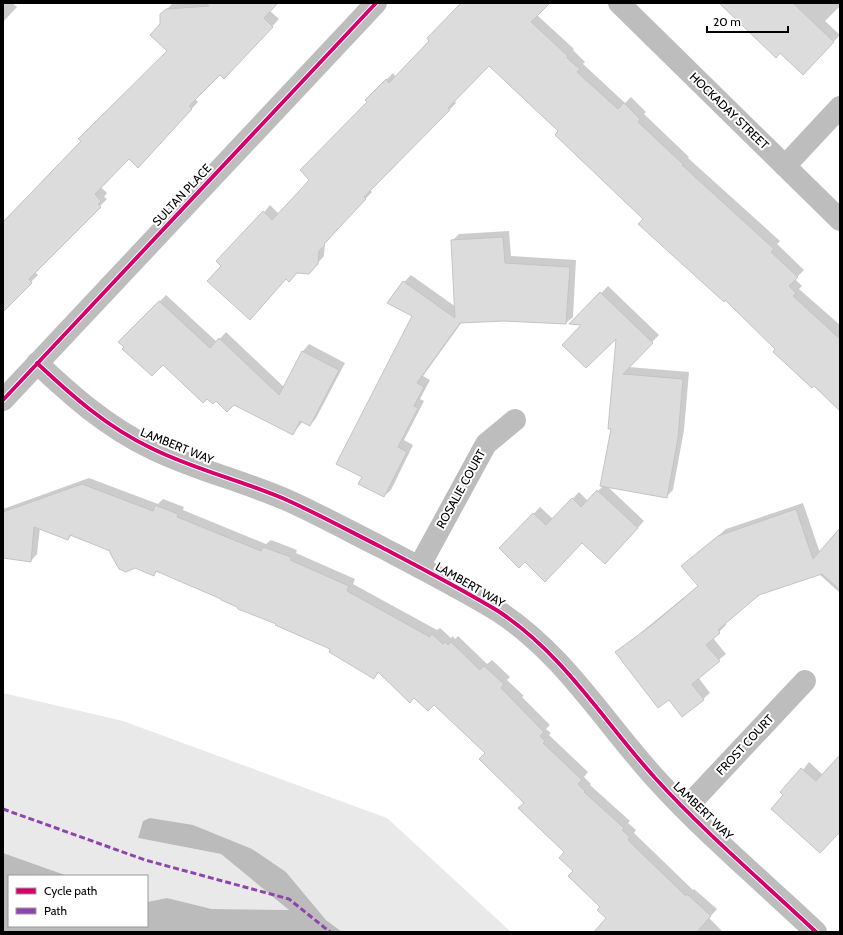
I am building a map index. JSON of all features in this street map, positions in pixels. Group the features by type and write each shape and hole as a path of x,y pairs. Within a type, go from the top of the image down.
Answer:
{"street":[{"name":"SULTAN PLACE","path":"3,400 376,3"},
{"name":"HOCKADAY STREET","path":"619,3 840,220"},
{"path":"785,166 840,107"},
{"name":"LAMBERT WAY","path":"37,363 95,414 142,444 170,457 290,501 419,567 500,613 542,646 572,677 647,769 685,809 816,932"},
{"name":"ROSALIE COURT","path":"419,567 486,444 515,420"},
{"name":"FROST COURT","path":"685,809 805,681"}],"shaded area":[{"path":"3,693 123,721 387,818 511,932 342,932 326,920 286,872 143,821 138,838 221,854 290,910 212,909 167,898 148,902 148,875 65,875 3,853"},
{"path":"150,818 193,825 252,849 286,872 326,920 342,932 3,932 3,853 65,875 8,875 8,927 148,927 148,902 167,898 212,909 289,910 221,854 138,838 143,821"}],"building":[{"path":"206,3 278,3 264,18 273,27 224,79 220,75 189,106 192,109 138,168 129,159 95,194 101,201 98,204 101,207 29,279 32,283 3,312 3,222 81,141 78,139 167,51 150,35 160,24 160,14 166,9 209,6"},
{"path":"461,3 550,3 531,22 580,69 577,72 618,109 624,103 640,119 638,122 683,164 682,165 774,249 771,252 798,277 789,286 796,293 793,296 840,339 840,411 814,386 812,388 773,352 775,349 725,300 724,302 638,224 643,219 555,135 558,131 489,66 448,108 450,110 364,197 366,199 319,251 318,264 309,274 297,273 289,282 286,279 250,320 207,281 221,266 216,261 263,211 272,220 302,188 309,180 300,170 367,102 365,100 386,79 389,83 429,41 427,38"},
{"path":"719,3 793,3 834,42 803,75 780,53 776,58"},
{"path":"503,237 505,263 570,267 566,324 504,321 460,323 417,383 424,387 414,406 418,408 398,447 407,452 384,497 358,484 362,477 336,464 412,316 387,303 403,281 455,318 451,240"},
{"path":"600,292 653,343 623,374 683,379 678,438 667,498 600,486 611,429 608,429 616,339 586,368 562,345 581,325 569,324"},
{"path":"159,301 210,348 219,338 279,395 302,351 339,370 310,426 300,421 293,435 234,405 227,412 216,401 213,404 207,399 203,403 163,365 152,376 122,349 124,347 118,342"},
{"path":"82,484 153,511 155,505 178,514 177,517 261,551 263,547 291,557 290,560 349,586 347,591 430,637 432,634 443,644 445,642 448,645 451,642 480,670 484,666 504,684 501,688 544,732 540,736 545,741 543,743 582,780 578,784 585,791 584,792 624,828 622,830 630,837 628,840 636,848 686,896 687,894 711,916 697,932 594,932 606,918 597,910 600,907 568,876 573,871 559,858 564,852 518,808 524,803 479,759 485,753 434,705 428,711 414,698 410,703 378,672 374,679 329,652 330,649 156,571 154,576 135,568 126,572 119,569 110,551 70,535 68,540 34,527 31,562 3,558 3,512"},
{"path":"597,490 638,528 605,564 582,543 545,582 525,562 519,568 499,548 533,513 546,525 572,498 581,507"},
{"path":"796,509 813,559 840,528 840,590 822,574 759,595 718,630 720,633 706,645 720,661 692,684 704,700 682,717 669,700 658,708 615,652 652,625 698,586 681,566 718,536"},
{"path":"840,755 840,832 820,853 771,809 783,795 780,792 801,768 816,781"}],"marked path":[{"path":"3,809 145,860 289,899 330,932"}],"cycle path":[{"path":"3,400 376,3"},
{"path":"37,363 91,410 105,421 135,440 185,463 255,487 312,512 455,586 498,611 522,628 563,668 637,757 675,799 714,838 816,932"}]}
